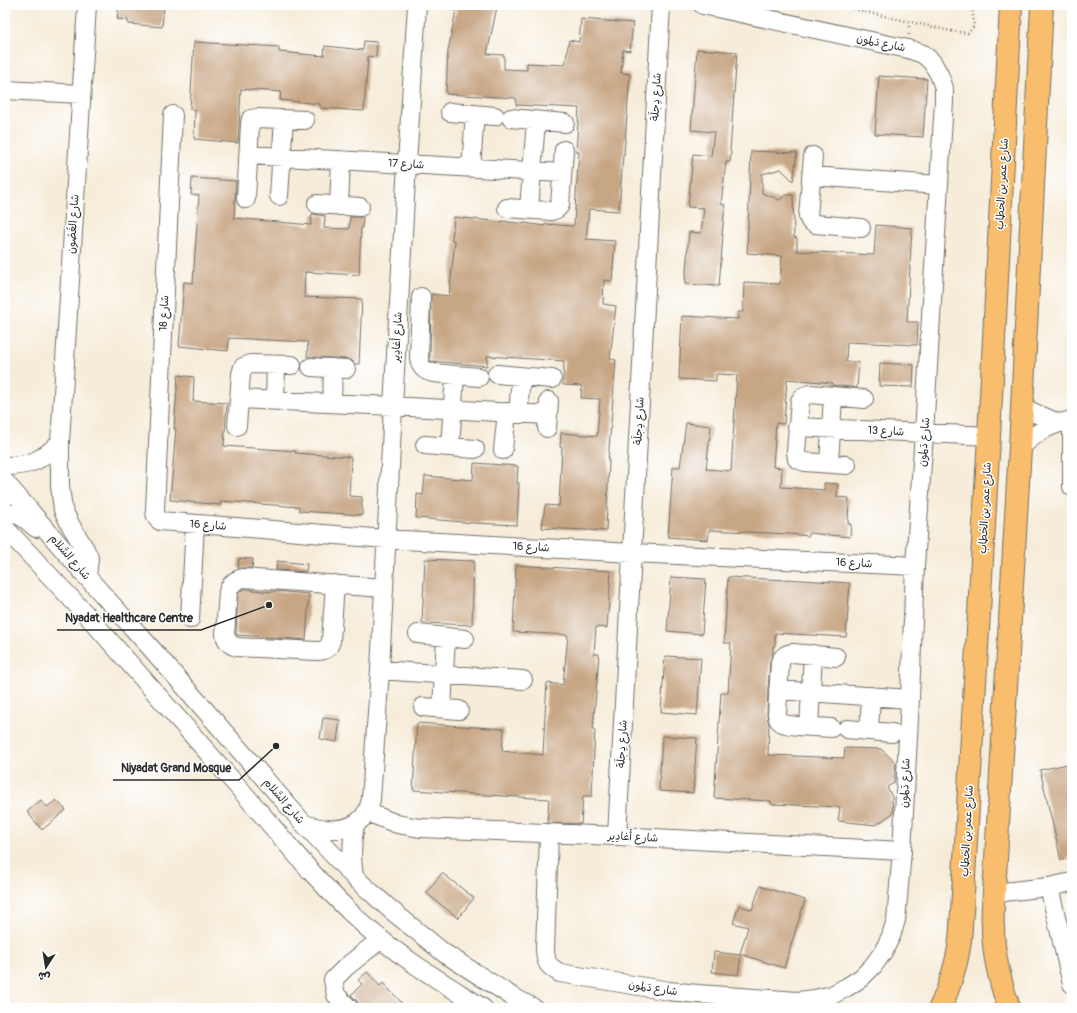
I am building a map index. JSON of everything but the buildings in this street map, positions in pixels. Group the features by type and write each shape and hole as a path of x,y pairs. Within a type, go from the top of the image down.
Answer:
{"main road":[{"name":"شارع عمر بن الخطاب","path":"940,1008 950,982 960,940 989,436 1011,5"},
{"path":"1009,1008 998,971 994,948 994,893 1020,448 1042,5"}],"street":[{"name":"شارع الغُصُون","path":"87,5 60,442 60,486 63,510 89,558 87,577"},
{"name":"شارع أَغادِير","path":"354,878 351,851 352,838 361,818 370,806 372,791 417,5"},
{"name":"شارع دِجلَة","path":"617,836 661,5"},
{"name":"شارع دَلمون","path":"549,834 545,950 546,960 550,967 560,973 698,994 798,1001 815,999 832,994 861,978 883,952 891,936 896,920 902,851 915,566 944,88 939,74 932,62 923,54 908,49 704,5"},
{"path":"5,90 81,94"},
{"path":"450,112 566,123"},
{"path":"471,167 475,114"},
{"name":"شارع 18","path":"155,510 173,115"},
{"path":"246,199 250,122 252,119 305,120"},
{"path":"279,196 284,119"},
{"path":"529,209 536,121"},
{"path":"507,208 551,211 559,208 564,150"},
{"name":"شارع 17","path":"248,155 562,173"},
{"path":"813,156 808,216 810,221 815,224 860,228"},
{"path":"339,206 341,160"},
{"path":"812,176 938,185"},
{"path":"317,204 360,207"},
{"path":"421,297 420,363 423,368 427,372 479,377"},
{"path":"236,426 241,370 243,367 251,364 284,365 275,400"},
{"path":"311,367 339,368 332,403"},
{"path":"497,374 552,379"},
{"path":"450,447 455,375"},
{"path":"425,445 496,450 512,412 521,376"},
{"path":"846,465 797,460 796,452 799,406 802,397 806,394 864,398"},
{"path":"829,464 833,396"},
{"path":"239,398 548,414"},
{"path":"1021,407 1045,418 1067,421"},
{"path":"1020,448 1043,429 1067,421"},
{"path":"1067,421 1072,487"},
{"name":"شارع 13","path":"797,426 989,436"},
{"path":"5,466 18,466 34,462 48,453 60,442"},
{"name":"شارع السَّلام","path":"5,482 87,577 150,646 304,824 354,878 444,953 513,997 534,1008"},
{"name":"شارع 16","path":"155,510 155,515 160,522 386,539 632,553 915,566"},
{"path":"5,515 12,514 21,516 42,533 52,537"},
{"path":"190,620 195,524"},
{"path":"5,528 99,629 243,793 299,860 333,896 394,949 431,975 483,1008"},
{"path":"335,584 331,641 325,650 317,651 237,647 230,644 225,637 228,592 232,584 239,579 243,578 335,584 384,588"},
{"path":"418,634 465,639"},
{"path":"423,707 451,709 444,674 446,637"},
{"path":"836,657 793,653 784,655 780,662 778,690 777,714 780,722 787,725 892,733"},
{"path":"809,726 813,654"},
{"path":"380,670 523,680"},
{"path":"778,690 910,698"},
{"path":"869,731 871,696"},
{"path":"304,824 335,830 345,828 361,818"},
{"name":"شارع أَغادِير","path":"361,818 414,827 902,851"},
{"path":"994,893 1049,887 1072,882"},
{"path":"1049,887 1072,984"},
{"path":"350,1008 336,995 333,980 346,967 381,939"}],"path":[{"path":"834,5 951,31 968,33 974,26 972,5"}],"place":[{"name":"Nyadat Healthcare Centre","path":"269,605"},
{"name":"Niyadat Grand Mosque","path":"276,746"}]}
